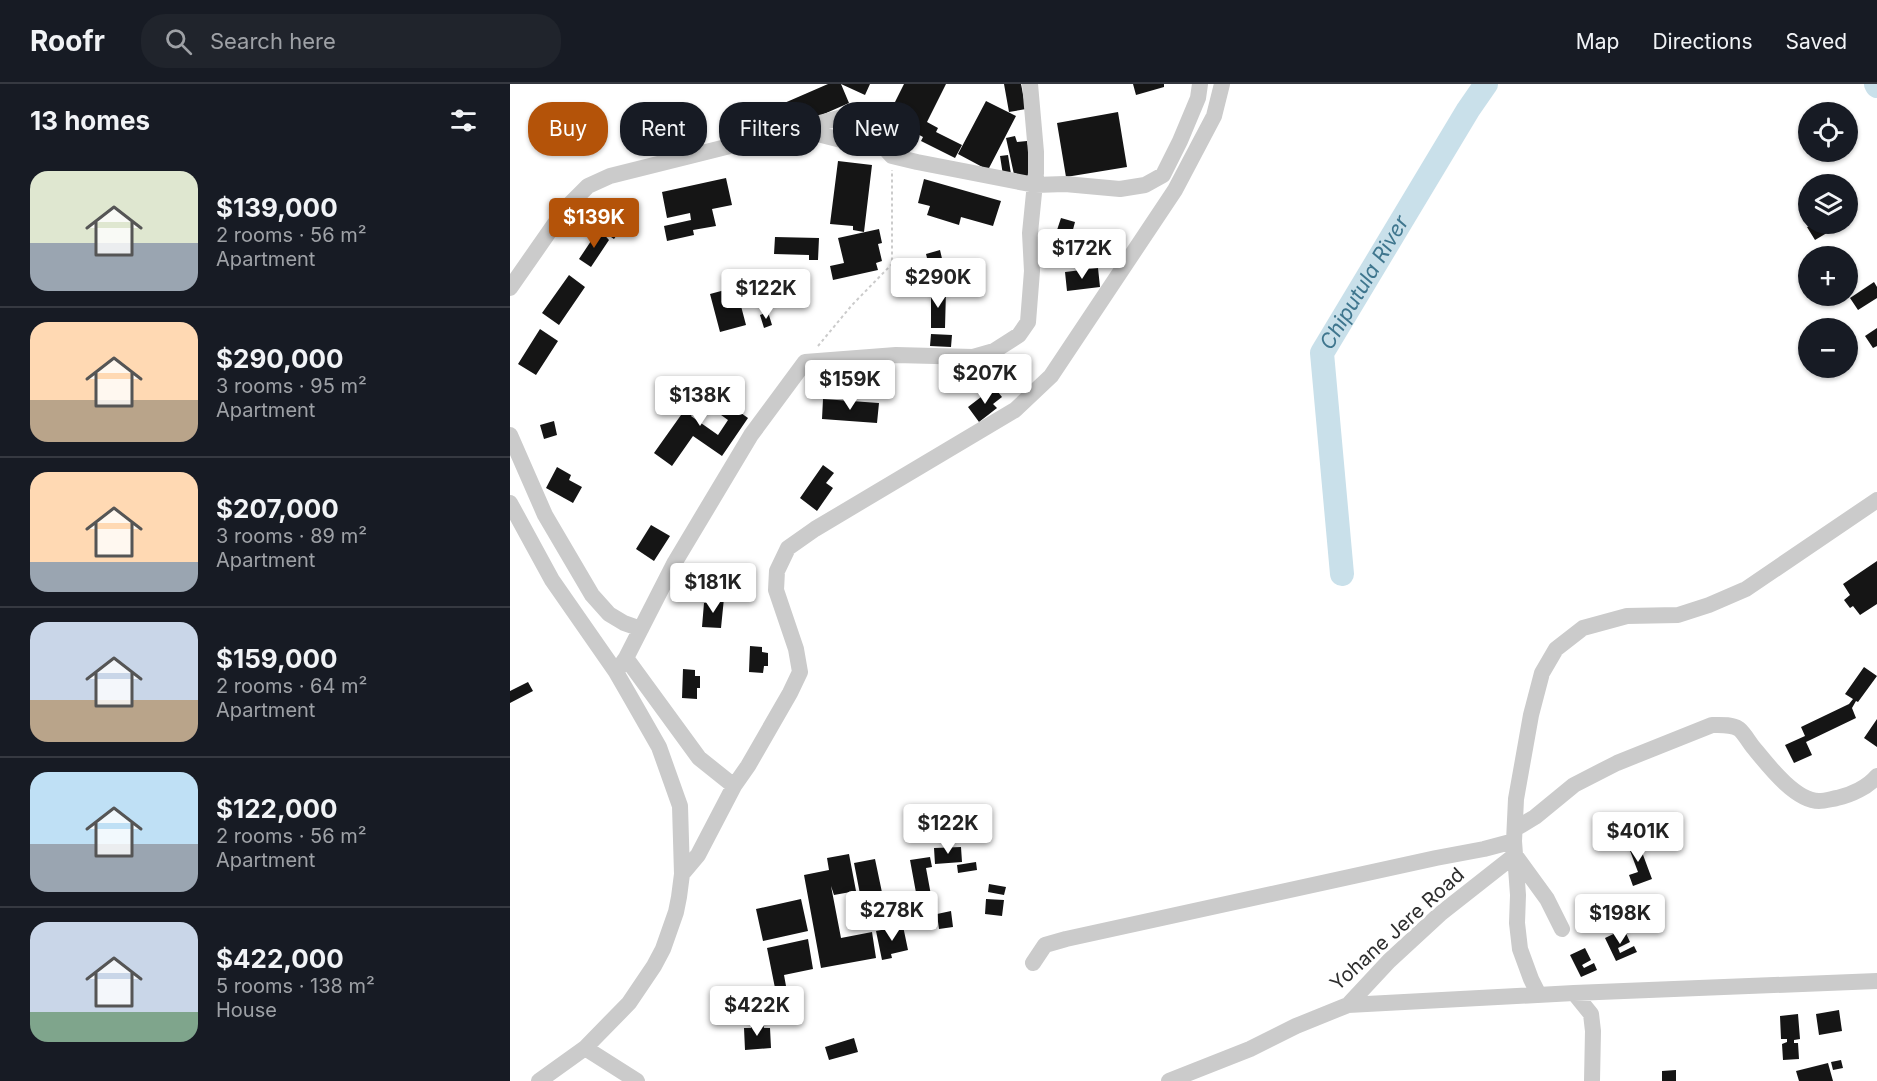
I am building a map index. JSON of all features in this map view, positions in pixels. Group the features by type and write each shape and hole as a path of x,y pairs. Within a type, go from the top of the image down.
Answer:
{"street":[{"path":"621,665 675,562 751,435 805,362 896,355 973,357 994,351 1019,335 1028,322 1032,271 1030,233 1036,152 1030,84"},
{"path":"892,156 1035,185 1065,184 1120,189 1145,185 1163,175 1198,98 1200,84"},
{"path":"682,874 698,855 734,786 748,766 800,672 796,649 776,590 777,571 789,548 815,528 1015,410 1051,376 1175,190 1214,116 1222,84"},
{"path":"510,288 565,209 588,186 610,176 719,149"},
{"path":"510,435 545,515 592,595 609,614 641,629"},
{"path":"1539,995 1520,949 1517,923 1516,799 1542,673 1556,649 1583,628 1627,616 1678,615 1746,589 1877,500"},
{"path":"510,503 552,580 699,758 734,786"},
{"path":"539,1081 585,1048 629,1002 663,949 676,912 682,874 680,806 658,747 621,665"},
{"path":"1033,963 1045,945 1066,939 1515,842 1535,818 1574,785 1617,763 1712,725 1739,729 1786,785 1817,801 1852,793 1873,781 1877,776"},
{"path":"1515,842 1562,928"},
{"name":"Yohane Jere Road","path":"1169,1081 1348,1005 1389,961 1515,842"},
{"path":"1348,1005 1877,981"},
{"path":"1574,993 1591,1014 1592,1081"},
{"path":"585,1048 637,1081"}],"path":[{"path":"805,362 852,305 892,264 892,156"}],"building":[{"path":"828,84 841,84 849,102 833,102 833,110 821,115 821,102 787,102"},
{"path":"841,84 870,84 865,95"},
{"path":"904,84 946,84 927,122 938,128 936,132 962,145 955,158 921,141 923,137 920,135 920,102 895,102"},
{"path":"1004,84 1021,84 1026,109 1009,112"},
{"path":"1133,84 1164,84 1164,87 1136,95"},
{"path":"986,101 1016,116 988,170 958,154"},
{"path":"1118,112 1127,167 1066,177 1057,123"},
{"path":"1015,136 1017,142 1027,141 1034,175 1015,179 1006,138"},
{"path":"1008,155 1011,174 1003,175 1000,156"},
{"path":"838,161 872,165 864,232 853,230 853,226 830,224"},
{"path":"726,178 732,205 712,209 716,226 693,230 694,235 667,241 664,226 691,220 690,213 667,218 662,192"},
{"path":"924,179 1001,201 993,226 961,217 959,225 927,215 930,206 918,203"},
{"path":"1061,218 1075,222 1070,241 1055,236"},
{"path":"604,222 619,232 614,239 599,229"},
{"path":"599,229 609,240 591,267 579,259"},
{"path":"879,229 882,243 878,244 882,261 876,263 878,270 833,280 830,266 844,263 838,238"},
{"path":"1811,234 1825,234 1815,240"},
{"path":"775,237 819,238 818,260 809,260 809,255 774,254"},
{"path":"940,250 948,284 934,287 926,254"},
{"path":"1098,268 1100,287 1067,291 1065,272"},
{"path":"569,275 585,287 559,325 542,313"},
{"path":"1874,282 1877,287 1877,298 1858,310 1855,306 1858,306 1858,293"},
{"path":"736,287 746,325 720,332 710,294"},
{"path":"931,290 946,290 945,328 931,328"},
{"path":"768,312 772,325 764,328 760,315"},
{"path":"1877,328 1877,346 1873,348 1865,336"},
{"path":"540,329 558,341 536,375 518,364"},
{"path":"931,334 952,335 951,347 930,346"},
{"path":"703,386 748,418 722,456 693,436 672,466 654,453 681,415 671,408 680,395 697,407 691,416 718,435 728,420 696,397"},
{"path":"994,387 1002,397 993,404 997,408 979,422 968,407"},
{"path":"823,399 879,403 877,423 822,419"},
{"path":"554,421 557,435 544,439 540,425"},
{"path":"823,465 834,473 826,483 833,488 817,511 800,498"},
{"path":"557,467 571,475 569,480 582,487 573,503 546,488"},
{"path":"651,525 670,536 654,561 636,549"},
{"path":"1877,561 1877,604 1860,615 1844,600 1850,595 1843,584"},
{"path":"712,598 724,598 721,628 702,627 704,603 712,603"},
{"path":"750,646 762,647 762,652 768,653 768,666 764,666 763,673 749,672"},
{"path":"1864,667 1877,676 1852,708 1856,718 1806,742 1812,755 1794,763 1785,745 1805,736 1801,727 1849,704 1853,699 1845,694"},
{"path":"683,669 695,670 695,676 700,676 697,699 682,698"},
{"path":"528,682 533,691 510,703 510,691"},
{"path":"1877,719 1877,747 1864,738"},
{"path":"1636,836 1652,879 1633,886 1629,875 1638,872 1626,840"},
{"path":"961,847 962,862 935,864 934,848"},
{"path":"849,854 856,891 834,895 831,886 841,938 872,932 876,958 821,968 804,875 829,870 827,858"},
{"path":"930,857 932,867 926,868 933,906 919,909 910,860"},
{"path":"875,859 888,921 866,925 854,863"},
{"path":"976,862 977,870 958,873 957,865"},
{"path":"989,884 1006,887 1004,895 988,892"},
{"path":"801,899 808,931 763,941 756,909"},
{"path":"986,899 1004,900 1002,916 985,914"},
{"path":"930,911 931,922 922,924 921,912"},
{"path":"951,911 953,927 939,929 937,914"},
{"path":"903,926 908,950 891,954 892,958 882,960 876,931"},
{"path":"1624,929 1630,942 1618,948 1620,953 1634,946 1637,952 1616,961 1605,938"},
{"path":"808,939 813,969 784,975 786,986 775,988 767,948"},
{"path":"1585,948 1591,960 1582,965 1584,968 1594,963 1597,970 1581,977 1570,955"},
{"path":"1839,1010 1842,1031 1819,1035 1816,1014"},
{"path":"1798,1014 1800,1039 1794,1040 1794,1043 1798,1043 1799,1059 1783,1060 1782,1044 1787,1042 1787,1039 1781,1039 1780,1016"},
{"path":"751,1023 763,1023 764,1028 770,1028 771,1048 745,1050 744,1028 751,1028"},
{"path":"854,1038 858,1052 829,1060 825,1047"},
{"path":"1841,1060 1843,1068 1833,1070 1831,1062"},
{"path":"1828,1063 1833,1081 1799,1081 1796,1071"},
{"path":"1676,1070 1676,1081 1662,1081 1662,1071"}],"waterway":[{"name":"Chiputula River","path":"1342,574 1322,353 1468,110 1486,84"}]}
